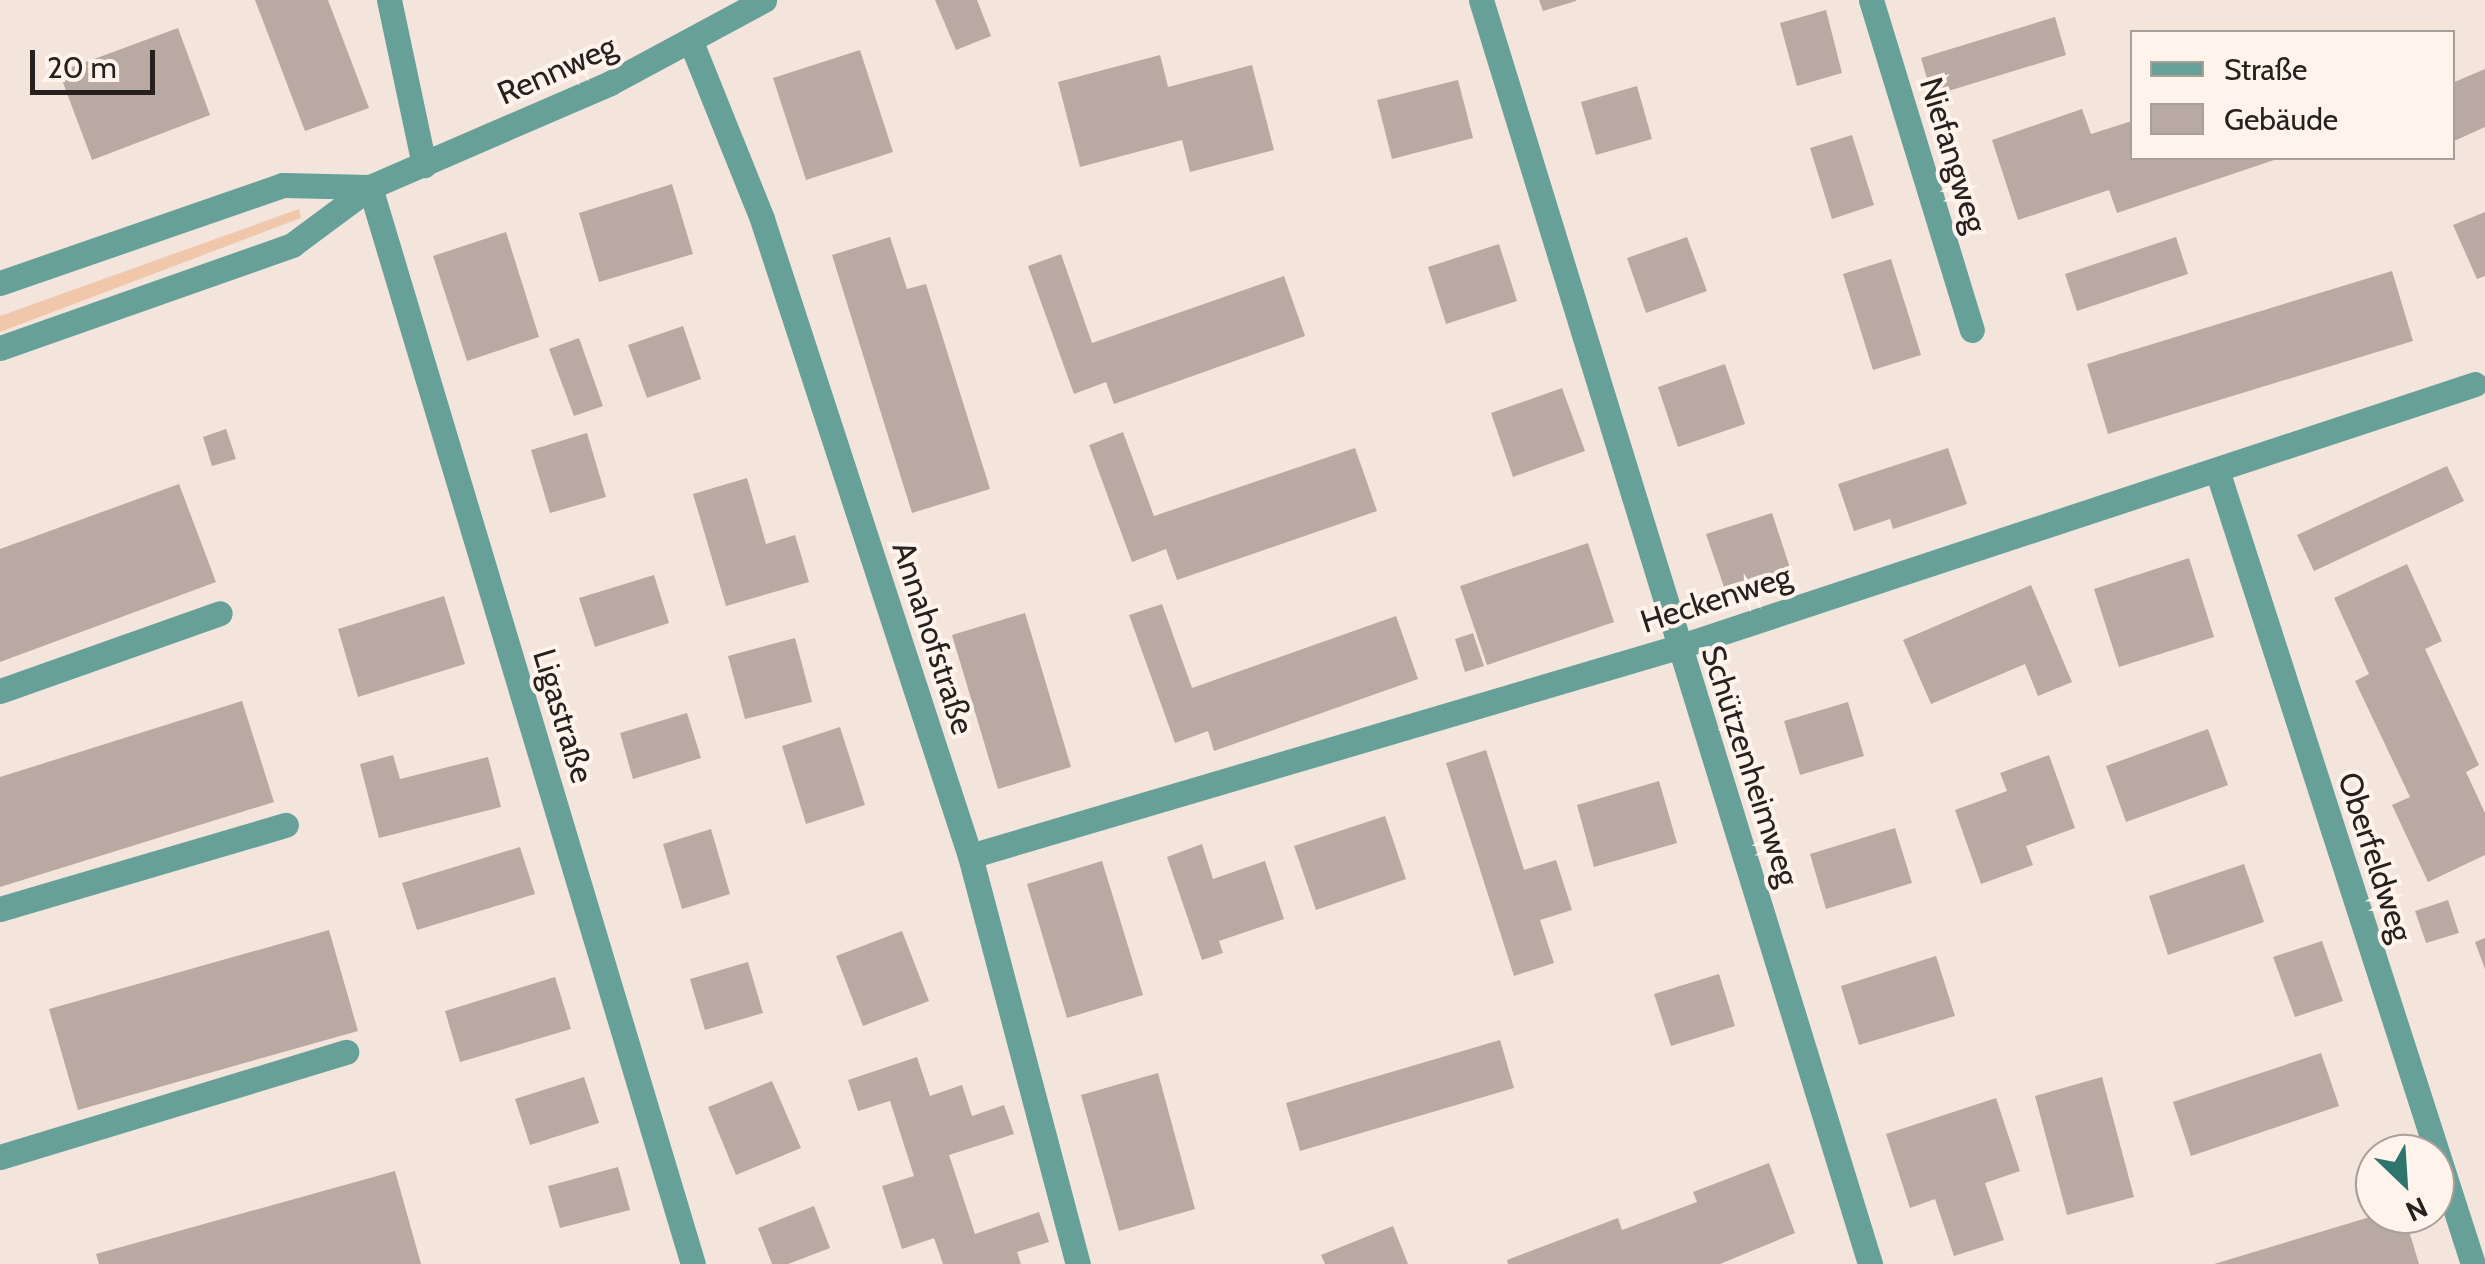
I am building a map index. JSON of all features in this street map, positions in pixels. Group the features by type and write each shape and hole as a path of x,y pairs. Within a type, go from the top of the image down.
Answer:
{"street":[{"path":"389,0 424,165"},
{"name":"Rennweg","path":"0,348 292,245 370,187 691,42 764,0"},
{"name":"Schützenheimweg","path":"1482,0 1870,1264"},
{"name":"Niefangweg","path":"1871,0 1972,330"},
{"name":"Annahofstraße","path":"691,42 762,219 970,856 1078,1264"},
{"name":"Rennweg","path":"0,283 283,185 370,187"},
{"name":"Ligastraße","path":"370,187 694,1264"},
{"name":"Heckenweg","path":"970,856 1678,646 2475,384"},
{"name":"Oberfeldweg","path":"2217,470 2473,1264"},
{"path":"0,691 220,613"},
{"path":"0,909 286,826"},
{"path":"0,1158 346,1052"}],"shaded area":[{"path":"299,209 301,218 0,332 0,316"}],"building":[{"path":"255,0 328,0 369,108 305,131"},
{"path":"935,0 977,0 991,36 956,50"},
{"path":"1539,0 1576,0 1576,1 1543,11"},
{"path":"1826,10 1842,73 1797,86 1780,23"},
{"path":"2055,17 2066,55 1932,96 1921,58"},
{"path":"178,28 210,115 92,160 59,72"},
{"path":"860,50 893,152 806,180 773,78"},
{"path":"1160,55 1168,87 1252,65 1274,150 1190,172 1182,140 1080,167 1058,82"},
{"path":"2485,69 2485,127 2455,141 2455,82"},
{"path":"1458,80 1473,138 1392,159 1377,100"},
{"path":"1637,86 1652,139 1596,155 1581,102"},
{"path":"2082,109 2091,134 2130,122 2130,160 2274,160 2117,213 2109,190 2018,220 1992,140"},
{"path":"1852,135 1874,205 1832,219 1810,148"},
{"path":"672,184 693,254 599,282 579,213"},
{"path":"2485,212 2485,276 2477,279 2453,225"},
{"path":"506,232 539,337 467,361 433,256"},
{"path":"890,237 907,289 926,284 990,489 912,513 832,255"},
{"path":"1687,237 1707,291 1646,313 1627,258"},
{"path":"2176,237 2188,274 2077,311 2065,274"},
{"path":"1499,244 1517,301 1446,324 1428,267"},
{"path":"1061,254 1092,343 1284,276 1305,336 1114,404 1106,382 1074,394 1028,266"},
{"path":"1891,259 1921,355 1873,370 1843,274"},
{"path":"2392,271 2413,341 2108,434 2087,364"},
{"path":"683,326 701,379 647,398 628,345"},
{"path":"579,338 603,406 574,416 549,349"},
{"path":"1725,364 1745,424 1678,447 1658,387"},
{"path":"1562,388 1585,451 1513,477 1491,413"},
{"path":"226,429 236,459 212,466 203,437"},
{"path":"1123,432 1154,516 1355,448 1377,511 1177,580 1166,549 1132,562 1089,445"},
{"path":"587,433 606,497 550,513 531,450"},
{"path":"1948,448 1967,504 1893,529 1890,519 1854,531 1838,484"},
{"path":"2447,466 2464,501 2314,571 2297,535"},
{"path":"747,478 766,544 795,535 809,582 726,606 693,494"},
{"path":"179,484 216,582 0,662 0,549"},
{"path":"1772,513 1791,571 1726,593 1706,534"},
{"path":"1588,543 1614,622 1487,665 1460,586"},
{"path":"2189,558 2214,637 2119,667 2094,589"},
{"path":"2407,564 2442,641 2425,649 2479,765 2466,772 2485,813 2485,855 2428,882 2392,805 2410,797 2355,681 2369,674 2334,598"},
{"path":"654,575 669,623 595,647 579,598"},
{"path":"2031,585 2072,682 2038,696 2025,664 1931,704 1903,640"},
{"path":"444,596 465,664 358,697 338,629"},
{"path":"1162,604 1192,688 1396,616 1418,679 1214,751 1208,731 1175,743 1129,615"},
{"path":"1025,613 1071,767 998,789 952,635"},
{"path":"1473,633 1484,666 1465,672 1455,639"},
{"path":"795,638 812,702 745,719 728,656"},
{"path":"242,701 274,802 0,887 0,777"},
{"path":"1848,702 1864,756 1800,775 1784,721"},
{"path":"687,713 701,758 633,779 620,733"},
{"path":"840,727 865,805 806,824 782,746"},
{"path":"2208,729 2228,785 2126,822 2106,766"},
{"path":"1486,750 1524,870 1556,860 1572,910 1540,920 1554,963 1514,976 1446,763"},
{"path":"393,755 400,779 488,757 501,807 379,838 360,764"},
{"path":"2049,755 2075,828 2026,846 2033,865 1981,884 1955,810 2007,791 2000,773"},
{"path":"1659,781 1677,843 1594,867 1577,805"},
{"path":"1385,816 1406,879 1316,910 1294,846"},
{"path":"1895,828 1912,883 1826,909 1810,854"},
{"path":"711,829 730,894 682,909 663,844"},
{"path":"1202,844 1213,879 1265,861 1284,919 1219,941 1223,953 1202,960 1167,857"},
{"path":"520,847 535,894 417,930 402,883"},
{"path":"1102,861 1143,995 1067,1018 1027,884"},
{"path":"2244,864 2264,922 2168,955 2149,896"},
{"path":"2448,900 2459,933 2426,943 2415,911"},
{"path":"329,930 358,1031 78,1110 49,1009"},
{"path":"902,931 929,1001 863,1026 836,956"},
{"path":"2485,938 2485,969 2475,942"},
{"path":"2322,941 2343,1001 2295,1017 2273,957"},
{"path":"1936,956 1955,1016 1859,1045 1841,986"},
{"path":"748,962 763,1013 705,1030 690,979"},
{"path":"1719,974 1735,1026 1671,1046 1654,994"},
{"path":"555,977 571,1029 460,1062 445,1011"},
{"path":"1500,1040 1514,1088 1300,1151 1286,1103"},
{"path":"2321,1053 2339,1106 2191,1156 2173,1102"},
{"path":"917,1057 930,1096 962,1085 972,1116 1004,1105 1014,1134 949,1155 975,1234 1039,1212 1049,1242 1017,1252 1021,1264 943,1264 934,1238 902,1249 882,1186 914,1176 890,1101 858,1111 848,1080"},
{"path":"1158,1073 1195,1209 1119,1231 1081,1095"},
{"path":"584,1077 599,1123 530,1145 515,1099"},
{"path":"2102,1077 2134,1197 2067,1215 2035,1096"},
{"path":"772,1081 801,1148 736,1175 708,1107"},
{"path":"1996,1098 2020,1171 1985,1183 2004,1240 1954,1256 1935,1199 1910,1208 1886,1134"},
{"path":"1769,1163 1795,1233 1720,1264 1508,1264 1507,1260 1618,1218 1622,1230 1697,1202 1693,1192"},
{"path":"618,1167 630,1210 560,1228 548,1186"},
{"path":"395,1171 421,1264 99,1264 96,1254"},
{"path":"814,1206 830,1248 788,1264 772,1264 758,1228"},
{"path":"2355,1222 2355,1234 2410,1234 2419,1264 2214,1264"},
{"path":"1393,1226 1408,1264 1325,1264 1321,1255"}]}
